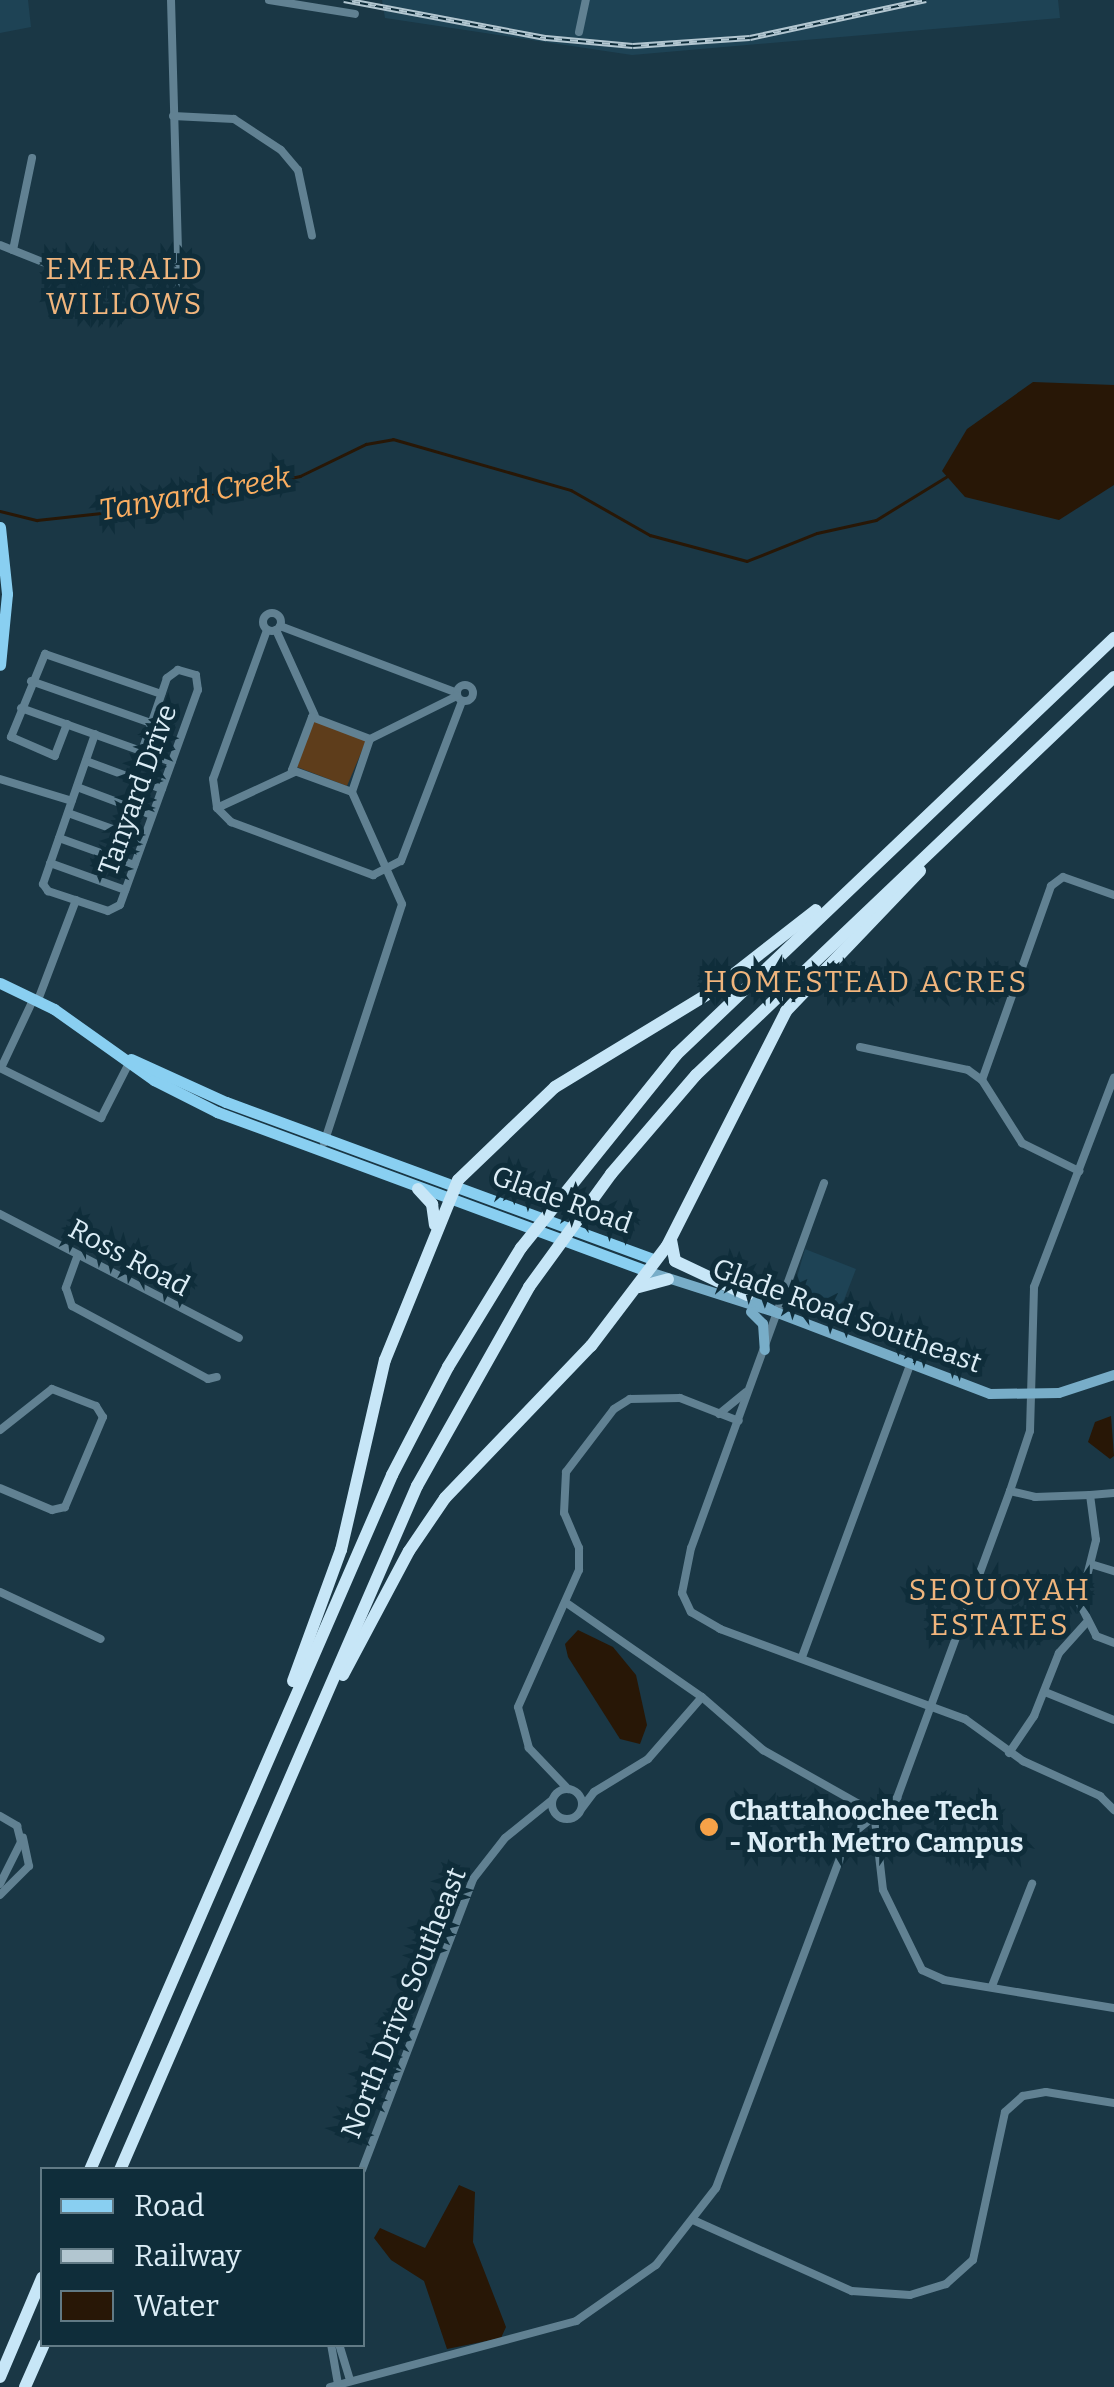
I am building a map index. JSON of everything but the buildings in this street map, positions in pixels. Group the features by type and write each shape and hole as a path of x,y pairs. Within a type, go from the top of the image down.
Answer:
{"highway":[{"path":"91,2167 410,1437 521,1248 676,1055 1114,638"},
{"path":"121,2167 435,1449 549,1257 579,1215 708,1062 1114,676"},
{"path":"322,1706 446,1498 639,1287 649,1265 671,1239 786,1011 974,809"},
{"path":"281,1726 341,1550 385,1360 434,1228 453,1194 535,1102 711,992 852,884"},
{"path":"418,1188 432,1204 434,1228"},
{"path":"671,1239 675,1261 746,1295"},
{"path":"639,1287 674,1282"},
{"path":"0,2377 40,2283"},
{"path":"25,2387 43,2347"}],"main road":[{"path":"0,527 4,549 0,665"},
{"path":"0,983 36,999 131,1059 418,1188 453,1194"},
{"path":"131,1059 141,1072 185,1097 272,1132 324,1146 337,1144 453,1194"},
{"name":"Glade Road","path":"453,1194 622,1264"},
{"name":"Glade Road","path":"453,1194 649,1265"},
{"name":"Glade Road Southeast","path":"622,1264 649,1265"}],"street":[{"path":"171,0 179,295"},
{"path":"269,0 356,14"},
{"path":"580,32 586,0"},
{"path":"174,116 234,119 281,150 298,170 312,236"},
{"path":"13,250 32,158"},
{"path":"0,245 55,266"},
{"path":"274,629 459,697"},
{"path":"274,629 213,779 218,808 231,822 373,875 389,871 402,861 459,697"},
{"path":"274,629 316,716 370,739"},
{"path":"67,724 55,756 13,740 21,708 44,654 161,694 142,751"},
{"name":"Tanyard Drive","path":"76,900 116,910 126,890 199,680 185,670 172,671 161,694"},
{"path":"31,681 151,723"},
{"path":"324,1146 400,919 389,871 352,792 370,739 459,697"},
{"path":"21,708 172,762"},
{"path":"316,716 291,766 295,772 352,792"},
{"path":"96,734 43,884 76,900 36,999 0,1068 101,1118 131,1059"},
{"path":"86,761 162,788"},
{"path":"218,808 295,772"},
{"path":"0,778 72,800"},
{"path":"77,788 152,815"},
{"path":"68,813 143,840"},
{"path":"59,838 134,865"},
{"path":"50,863 126,890"},
{"path":"982,1080 1051,886 1063,877 1114,895"},
{"path":"860,1047 938,1058 982,1080 1022,1143 1079,1171"},
{"path":"331,2347 334,2385 576,2320 656,2265 716,2188 848,1837 875,1820 898,1798 926,1705 1010,1490 1030,1432 1034,1287 1114,1078"},
{"path":"824,1183 691,1548 682,1592 700,1620 964,1719 1010,1753 1100,1796 1114,1810"},
{"name":"Ross Road","path":"0,1214 238,1338"},
{"path":"77,1257 66,1288 72,1306 208,1379 218,1376"},
{"path":"649,1265 746,1295 778,1313"},
{"name":"Glade Road Southeast","path":"649,1265 674,1282 778,1313 990,1394 1029,1396 1114,1375"},
{"path":"674,1282 758,1316 765,1350"},
{"path":"802,1657 911,1362"},
{"path":"720,1414 739,1402 756,1375"},
{"path":"0,1430 52,1390 96,1406 102,1418 64,1507 52,1510 0,1488"},
{"path":"582,1808 572,1790 528,1748 518,1707 574,1587 579,1548 564,1513 566,1472 614,1410 662,1395 739,1421"},
{"path":"1010,1490 1035,1497 1114,1493"},
{"path":"1090,1496 1094,1565 1080,1604 1086,1623 1114,1643"},
{"path":"1094,1565 1114,1571"},
{"path":"574,1587 580,1613"},
{"path":"0,1592 101,1639"},
{"path":"568,1604 702,1697 764,1750 875,1820"},
{"path":"1010,1753 1045,1692 1071,1634 1086,1623"},
{"path":"1045,1692 1114,1720"},
{"path":"538,1818 573,1818 594,1792 648,1759 702,1697"},
{"path":"552,1775 559,1816"},
{"path":"554,1797 572,1790 594,1792"},
{"name":"North Drive Southeast","path":"363,2167 473,1879 505,1838 538,1818 554,1797"},
{"path":"0,1816 20,1834 29,1866 0,1896"},
{"path":"875,1820 883,1890 922,1970 1114,2008"},
{"path":"0,1884 20,1834"},
{"path":"992,1986 1032,1884"},
{"path":"694,2220 852,2291 910,2295 946,2284 972,2260 1005,2112 1023,2096 1046,2092 1114,2103"},
{"path":"340,2347 350,2379"}],"shaded area":[{"path":"0,0 28,0 31,27 0,33"},
{"path":"382,0 1058,0 1060,18 632,55 385,18"},
{"path":"314,720 366,741 347,786 297,767"},
{"path":"805,1249 856,1269 844,1300 826,1318 789,1305"}],"water":[{"path":"1033,382 1114,385 1114,485 1059,520 965,497 942,471 967,429"},
{"path":"1111,1416 1114,1456 1110,1459 1088,1442 1095,1422"},
{"path":"578,1630 613,1647 636,1675 647,1725 640,1744 620,1739 568,1657 565,1644"},
{"path":"459,2185 475,2192 473,2242 506,2327 501,2338 447,2349 424,2281 391,2260 374,2238 380,2228 425,2248"}],"waterway":[{"name":"Tanyard Creek","path":"0,511 37,520 156,507 300,476 366,444 393,439 571,490 650,535 747,561 817,533 876,520 946,477"}],"railway":[{"path":"344,0 546,38 633,46 750,38 926,0"}],"place":[{"name":"Chattahoochee Tech - North Metro Campus","path":"709,1827"}],"district":[{"name":"EMERALD WILLOWS","path":"125,286"},
{"name":"HOMESTEAD ACRES","path":"866,982"},
{"name":"SEQUOYAH ESTATES","path":"1000,1607"}]}
